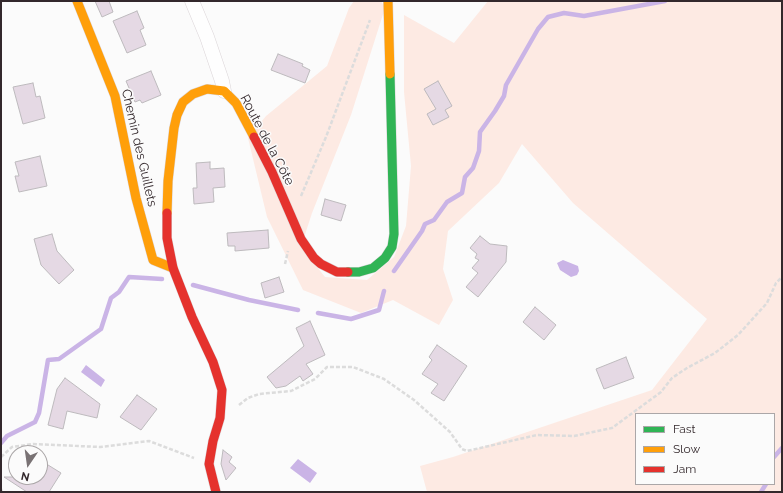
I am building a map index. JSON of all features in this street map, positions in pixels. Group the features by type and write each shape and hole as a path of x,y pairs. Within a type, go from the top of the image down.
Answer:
{"street":[{"name":"Chemin des Guillets","path":"77,1 115,96 136,198 153,260 172,268"},
{"path":"192,1 207,37 224,91"},
{"name":"Route de la Côte","path":"216,492 209,464 213,441 220,418 222,390 213,362 192,317 172,268 167,238 166,210 174,128 177,115 183,102 193,94 208,89 224,91 236,103 272,172 301,239 314,258 321,264 337,272 352,273 373,268 385,258 392,247 394,234 388,1"}],"path":[{"path":"292,217 326,137 372,15"},
{"path":"220,418 230,413 248,398 259,394 291,391 315,379 327,367 353,367 384,379 414,400 450,432 462,449 467,452 537,435 574,436 612,428 661,392 672,378 715,353 738,335 767,303 776,283 782,277"},
{"path":"1,456 12,446 33,444 100,447 149,441 209,464"}],"shaded area":[{"path":"354,1 381,1 385,8 351,115 312,213 301,247 325,277 367,280 394,257 406,226 411,166 404,92 404,15 454,43 488,1 782,1 782,492 427,492 420,466 453,457 652,390 707,319 573,203 522,144 499,183 448,231 443,269 453,300 439,325 393,300 361,313 303,290 267,217 248,138 266,116 327,66 349,8"},
{"path":"563,260 578,266 579,271 577,275 571,277 560,270 557,263"},
{"path":"86,365 105,380 101,387 81,372"},
{"path":"298,459 317,473 310,483 290,468"}],"building":[{"path":"95,1 109,1 113,12 102,17"},
{"path":"137,11 144,28 140,30 146,45 127,53 113,21"},
{"path":"278,54 303,64 302,66 310,70 305,83 271,70"},
{"path":"151,71 161,95 142,103 140,100 135,102 126,81"},
{"path":"438,81 452,106 445,110 449,117 433,125 427,114 436,109 424,89"},
{"path":"33,83 36,97 40,96 45,118 23,124 13,87"},
{"path":"40,156 47,186 19,192 15,176 19,176 15,162"},
{"path":"210,162 210,169 224,168 225,187 213,188 214,202 194,204 193,188 197,188 196,163"},
{"path":"325,199 346,205 341,221 321,215"},
{"path":"268,230 269,248 235,251 235,246 228,246 227,233"},
{"path":"52,234 57,251 74,270 59,284 41,265 34,239"},
{"path":"480,236 490,244 507,246 506,262 478,297 466,287 478,273 472,268 479,260 475,258 477,254 470,248"},
{"path":"279,277 284,292 265,298 261,283"},
{"path":"535,307 556,325 544,340 523,322"},
{"path":"310,321 325,355 306,364 313,374 303,381 300,376 286,386 276,388 267,377 304,346 296,328"},
{"path":"437,345 467,366 444,401 431,393 438,384 422,374 432,360 429,357"},
{"path":"626,357 634,378 604,389 596,369"},
{"path":"65,378 100,404 97,418 67,411 63,429 48,425 57,389"},
{"path":"137,395 157,409 141,430 120,417"},
{"path":"223,450 232,457 229,462 236,468 226,480 221,464"},
{"path":"48,465 61,473 49,492 27,492 16,485 48,485"}],"waterway":[{"path":"394,271 422,231 425,224 434,220 447,202 462,193 465,177 473,168 479,151 480,132 504,96 506,85 538,29 548,17 564,13 584,16 665,1"},
{"path":"1,443 7,436 35,422 39,413 48,360 59,359 101,329 111,298 119,292 129,277 162,279"},
{"path":"193,285 249,300 298,310"},
{"path":"318,313 351,319 379,310 384,291"},
{"path":"775,456 782,448"},
{"path":"761,492 765,485"}],"traffic: fast":[{"path":"348,272 359,272 373,268 385,258 392,247 394,234 390,74"}],"traffic: slow":[{"path":"77,1 115,96 136,198 153,260 173,268"},
{"path":"388,1 390,74"},
{"path":"167,213 168,181 174,128 177,115 183,102 193,94 207,89 224,91 236,103 254,137"}],"traffic: jam":[{"path":"254,137 272,172 301,239 314,258 321,264 337,272 348,272"},
{"path":"167,213 167,238 173,268 192,317 213,362 222,390 220,418 213,441 209,464 216,492"}]}
